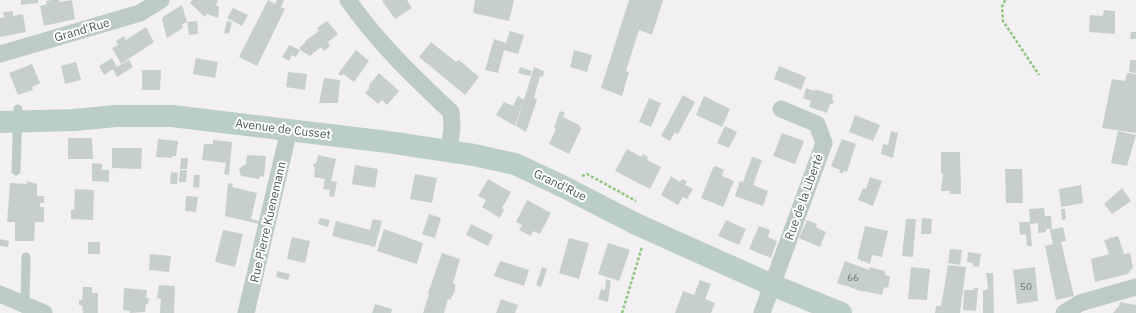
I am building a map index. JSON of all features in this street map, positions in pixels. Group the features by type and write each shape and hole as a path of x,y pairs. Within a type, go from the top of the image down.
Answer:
{"main road":[{"name":"Avenue de Cusset","path":"9,115 74,120 116,116 172,116 449,151"},
{"name":"Grand'Rue","path":"449,151 515,164 636,224 772,285 841,313"}],"street":[{"name":"Grand'Rue","path":"0,54 140,13 161,0"},
{"path":"348,0 365,24 395,59 451,112 452,128 449,151"},
{"name":"Rue de la Liberté","path":"762,313 824,143 817,124 781,109"},
{"name":"Rue Pierre Kuenemann","path":"246,313 289,130"},
{"path":"1064,313 1080,303 1136,287"},
{"path":"0,294 44,313"}],"lane":[{"path":"9,115 16,171"},
{"path":"25,305 26,257"}],"path":[{"path":"1005,0 1002,7 1004,21 1039,75"},
{"path":"622,313 642,244"}],"building":[{"path":"21,0 38,0 38,3 21,5"},
{"path":"59,0 59,2 72,0 75,19 44,26 40,6 47,4 46,1"},
{"path":"192,0 217,0 216,5 219,7 218,18 207,14 205,17 190,3"},
{"path":"268,0 275,4 277,0 284,0 281,7 285,9 257,66 239,57"},
{"path":"407,0 412,8 395,19 382,1"},
{"path":"475,0 514,0 509,21 473,13"},
{"path":"629,0 663,0 652,35 639,30 626,71 629,72 622,96 601,88"},
{"path":"182,5 187,22 182,24 183,28 167,38 162,19 164,16"},
{"path":"233,8 248,15 242,26 227,18"},
{"path":"1104,10 1115,11 1115,34 1089,32 1090,15 1103,16"},
{"path":"13,11 13,16 23,14 26,32 0,37 0,18 4,17 3,12"},
{"path":"197,21 198,34 189,35 187,22"},
{"path":"227,21 232,22 229,34 224,33"},
{"path":"327,21 338,34 328,42 330,46 324,51 321,47 310,56 300,50 300,47 306,42 305,41 319,31 317,28"},
{"path":"146,27 154,42 121,64 112,48 118,45 116,41 124,36 126,40"},
{"path":"510,31 524,35 518,54 504,50 498,73 485,70 494,39 506,43"},
{"path":"1131,32 1136,32 1136,39 1130,39"},
{"path":"431,42 456,62 459,60 479,77 465,95 419,57"},
{"path":"289,45 300,50 296,57 292,55 289,61 282,57"},
{"path":"356,50 369,61 354,82 343,74 341,76 338,74"},
{"path":"574,50 592,55 587,72 570,67"},
{"path":"112,58 117,67 129,60 133,67 117,77 113,69 104,75 99,66"},
{"path":"196,58 218,62 215,78 193,74"},
{"path":"1130,60 1136,60 1136,73 1129,72"},
{"path":"76,62 81,80 65,84 61,66"},
{"path":"32,64 40,83 32,87 33,90 18,95 9,73"},
{"path":"779,66 806,77 801,90 774,79"},
{"path":"520,67 532,71 530,76 518,73"},
{"path":"534,67 544,71 543,77 540,76 534,98 537,100 526,132 516,126"},
{"path":"142,70 161,70 160,90 142,90"},
{"path":"288,72 307,74 305,90 286,87"},
{"path":"379,73 399,91 387,105 382,100 378,104 365,93 369,89 369,85"},
{"path":"1127,73 1136,74 1136,133 1102,128 1112,79 1125,81"},
{"path":"324,78 340,80 338,103 319,103"},
{"path":"806,88 815,91 815,89 833,95 833,104 830,104 827,113 809,107 811,101 803,98"},
{"path":"683,95 695,102 678,134 675,132 670,141 661,136"},
{"path":"518,96 524,100 515,126 496,115 504,102 513,106"},
{"path":"704,96 730,109 722,127 696,115"},
{"path":"649,98 661,103 651,127 639,122"},
{"path":"560,111 565,113 563,117 579,125 581,129 569,154 549,144 556,129 554,128"},
{"path":"855,115 880,125 873,141 849,132"},
{"path":"725,126 737,132 729,148 717,143"},
{"path":"891,131 898,133 893,158 881,154 883,144 888,145"},
{"path":"1118,131 1136,135 1127,166 1111,163"},
{"path":"782,133 804,141 795,164 773,156"},
{"path":"68,138 92,138 93,159 68,159"},
{"path":"158,139 178,141 176,156 172,156 172,158 156,157"},
{"path":"842,139 856,144 847,172 844,171 842,174 839,172 840,170 831,166"},
{"path":"213,140 232,142 229,175 224,174 226,163 202,160 204,144 213,144"},
{"path":"112,148 142,148 141,169 112,168"},
{"path":"627,149 641,157 643,154 648,157 647,160 661,167 650,189 615,171"},
{"path":"941,152 960,152 961,194 950,194 950,191 941,191 943,174 941,174"},
{"path":"247,155 266,156 264,177 260,176 259,179 241,176 239,170 246,164"},
{"path":"318,155 336,159 331,181 337,182 334,197 329,196 330,190 323,189 325,179 314,177 315,167 313,167 314,163 316,164"},
{"path":"752,157 762,160 753,185 768,191 763,206 735,196 740,181 743,182"},
{"path":"181,158 188,158 187,169 180,169"},
{"path":"92,163 102,164 102,170 109,170 109,182 92,181"},
{"path":"355,165 378,169 375,188 352,184"},
{"path":"716,166 724,170 722,176 734,181 723,207 701,198 713,168"},
{"path":"1005,169 1022,169 1023,203 1006,203"},
{"path":"180,170 187,170 186,182 179,182"},
{"path":"171,172 178,173 177,184 170,184"},
{"path":"415,174 437,178 432,203 410,199"},
{"path":"194,175 200,175 199,188 193,187"},
{"path":"671,176 680,182 682,179 687,181 685,185 693,189 687,199 683,197 678,205 661,195"},
{"path":"870,177 882,181 873,206 858,200 863,188 866,189"},
{"path":"488,179 511,192 502,208 504,210 500,218 482,207 486,200 478,196"},
{"path":"27,181 37,184 37,196 44,196 44,203 40,203 40,207 44,207 44,222 35,222 34,241 15,241 15,222 7,222 10,183 27,184"},
{"path":"228,183 233,184 232,187 257,193 251,219 259,221 259,224 225,216"},
{"path":"1081,185 1083,203 1061,207 1059,189"},
{"path":"1122,188 1131,201 1112,214 1104,204"},
{"path":"75,189 94,190 93,220 71,219 71,210 74,210"},
{"path":"186,196 198,197 196,212 185,211"},
{"path":"527,200 551,213 540,234 533,231 531,236 519,230 522,225 516,222"},
{"path":"1044,208 1045,216 1051,216 1052,229 1046,229 1045,222 1046,232 1038,233 1038,223 1030,224 1032,246 1027,246 1026,234 1020,235 1019,222 1030,222 1029,209"},
{"path":"1061,209 1065,209 1066,219 1062,220"},
{"path":"429,214 441,218 435,238 422,234"},
{"path":"320,218 330,220 328,227 318,224"},
{"path":"922,218 932,219 931,234 921,234"},
{"path":"373,219 382,221 375,247 332,236 336,221 370,230"},
{"path":"906,219 916,219 913,257 902,256"},
{"path":"726,220 746,229 739,245 718,236"},
{"path":"807,220 817,224 816,227 826,232 820,247 799,238"},
{"path":"471,224 493,235 488,246 466,235"},
{"path":"759,226 770,230 768,237 777,241 771,258 749,249"},
{"path":"865,226 888,231 882,257 872,255 870,264 863,261 861,262 861,260 857,259"},
{"path":"1063,227 1066,241 1061,242 1074,296 1056,300 1045,246 1053,244 1050,230"},
{"path":"384,229 423,243 417,264 377,251"},
{"path":"223,230 243,234 235,267 215,262"},
{"path":"1111,236 1111,238 1118,236 1124,254 1130,253 1133,267 1128,274 1095,282 1091,259 1109,254 1104,240 1109,239"},
{"path":"292,237 310,241 305,263 287,259"},
{"path":"569,238 589,243 579,279 559,273"},
{"path":"0,239 9,241 8,247 0,246"},
{"path":"88,242 100,242 100,254 88,254"},
{"path":"608,243 630,250 619,281 598,274"},
{"path":"950,249 962,250 960,265 948,263"},
{"path":"968,252 981,254 979,267 973,266 973,263 967,262"},
{"path":"442,253 460,259 453,284 455,284 455,291 450,300 448,299 444,313 423,313 429,294 428,293"},
{"path":"150,254 171,256 169,272 149,270"},
{"path":"500,261 529,270 524,286 494,276"},
{"path":"845,261 869,270 870,267 885,271 885,275 890,276 888,288 884,287 882,295 864,292 837,283"},
{"path":"948,265 966,267 960,313 935,313 936,306 941,306"},
{"path":"542,267 547,269 541,287 536,285"},
{"path":"911,267 930,269 927,300 908,299"},
{"path":"1035,267 1038,301 1017,304 1013,270"},
{"path":"277,271 290,274 288,280 276,277"},
{"path":"986,273 993,273 994,313 983,313 983,290 987,290 988,286"},
{"path":"606,279 611,281 608,302 598,299 601,289 605,290"},
{"path":"700,280 711,284 705,299 715,303 711,313 675,313 683,291 694,295"},
{"path":"159,285 175,286 174,313 160,313 161,299 157,298"},
{"path":"83,287 92,287 92,293 98,293 98,313 83,313 82,305 79,305 79,299 82,300"},
{"path":"124,288 147,290 146,298 149,298 148,304 146,304 145,312 130,313 130,311 123,310"},
{"path":"974,288 978,288 976,311 963,310 964,290 974,290"},
{"path":"501,299 518,305 515,313 496,313"},
{"path":"1120,302 1136,305 1136,313 1113,313 1119,306"},
{"path":"375,304 392,309 391,313 372,313"}]}
